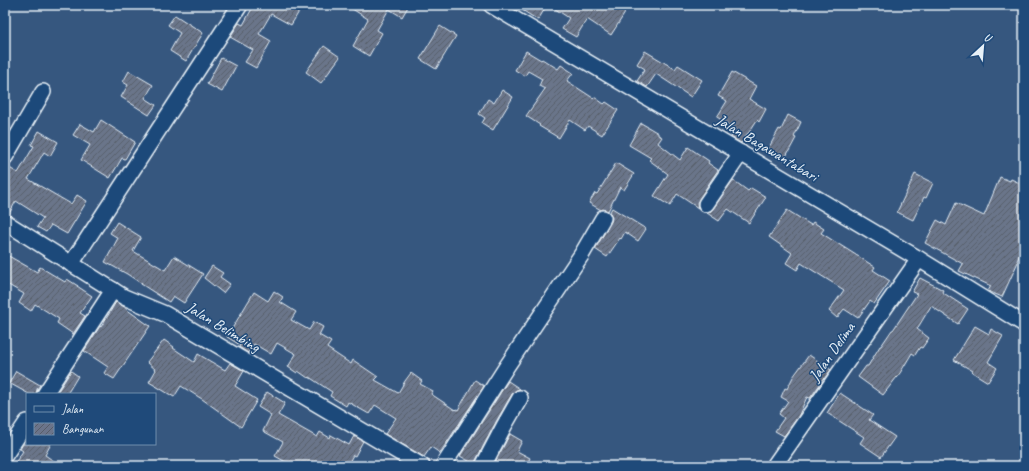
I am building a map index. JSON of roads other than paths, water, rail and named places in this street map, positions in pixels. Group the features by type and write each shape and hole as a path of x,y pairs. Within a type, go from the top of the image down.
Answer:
{"street":[{"path":"71,264 240,5"},
{"name":"Jalan Bagawantabari","path":"491,5 919,259 1024,324"},
{"path":"5,157 43,92"},
{"path":"706,204 741,153"},
{"path":"443,466 507,366 582,254 603,218"},
{"name":"Jalan Belimbing","path":"5,222 124,297 165,314 422,466"},
{"name":"Jalan Delima","path":"774,466 919,259"},
{"path":"46,393 113,290"},
{"path":"483,466 520,398"},
{"path":"5,455 26,424"}]}
